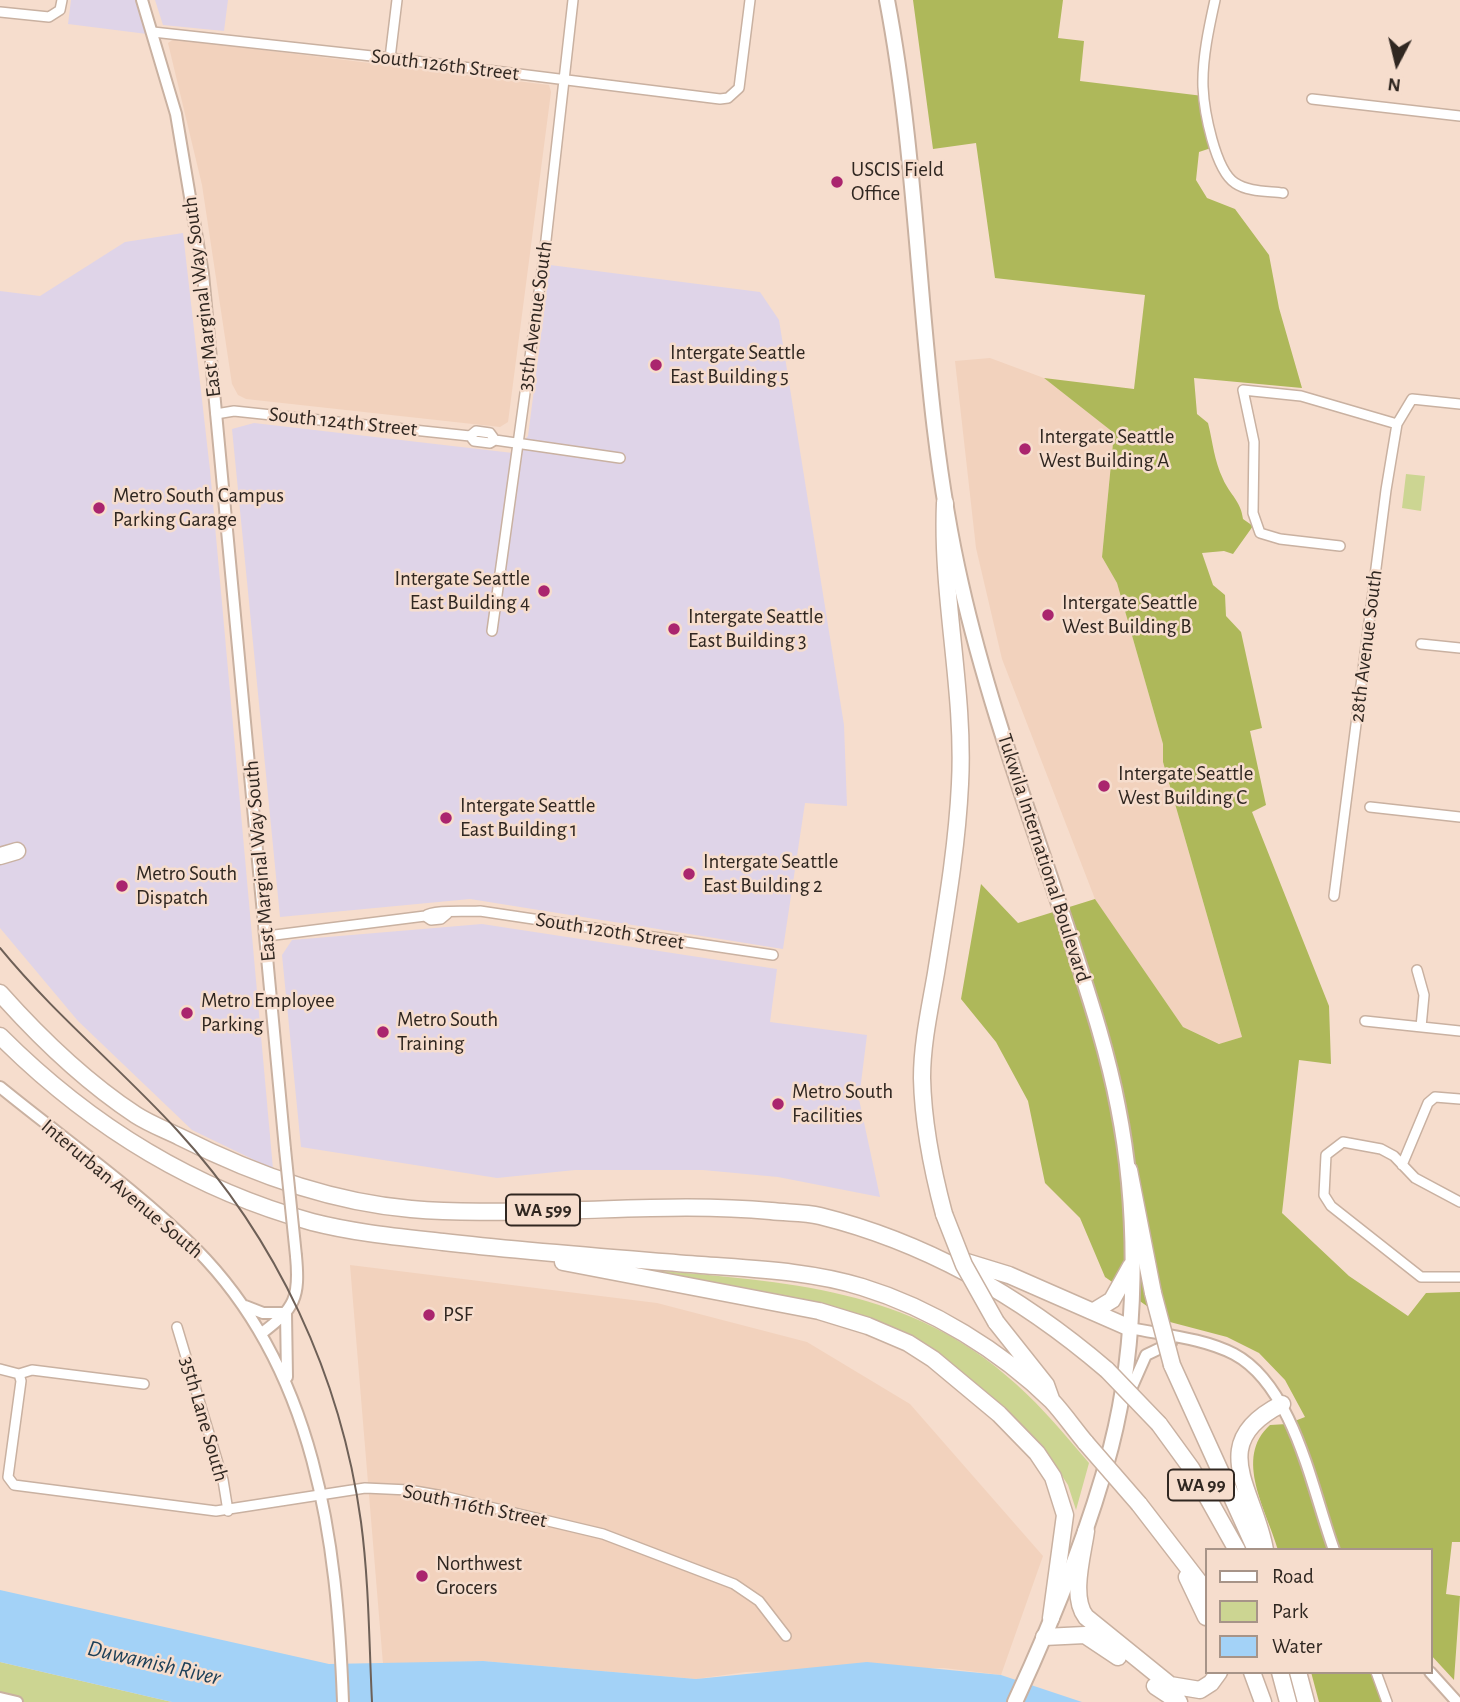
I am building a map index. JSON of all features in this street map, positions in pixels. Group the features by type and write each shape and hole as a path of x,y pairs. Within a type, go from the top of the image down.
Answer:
{"highway":[{"path":"944,503 943,552 960,726 960,781 955,847 925,1031 922,1076 930,1161 944,1214 964,1265 996,1322 1046,1385 1052,1401"},
{"path":"0,856 17,851"},
{"name":"WA 599","path":"0,993 26,1022 79,1070 137,1115 209,1152 307,1189 362,1203 456,1213 696,1206 817,1215 886,1236 956,1266 998,1288 1066,1335 1107,1370"},
{"name":"WA 599","path":"0,1036 32,1068 108,1129 204,1184 248,1202 314,1222 365,1233 506,1249 800,1274 861,1286 937,1318 991,1352 1052,1401 1086,1443"},
{"path":"1129,1170 1153,1293 1172,1365 1255,1548"},
{"path":"886,1236 1009,1275 1130,1328"},
{"path":"506,1249 818,1311 908,1343 933,1359 999,1414 1037,1453 1057,1485 1064,1503 1065,1533 1051,1618"},
{"path":"1094,1311 1112,1300 1131,1266"},
{"name":"WA 99","path":"1107,1370 1159,1424 1191,1468 1236,1548"},
{"path":"1264,1548 1240,1473 1239,1450 1245,1431 1282,1404"},
{"name":"WA 99","path":"1086,1443 1139,1504 1204,1588"},
{"path":"1086,1531 1079,1600 1086,1617 1170,1685 1200,1690 1211,1684 1218,1674"},
{"path":"1167,1541 1204,1613"},
{"path":"1044,1637 1085,1635 1179,1702"},
{"path":"1253,1674 1263,1702"},
{"path":"1281,1674 1288,1702"},
{"path":"1299,1674 1306,1702"}],"main road":[{"name":"Tukwila International Boulevard","path":"887,0 920,263 944,503 961,585 987,683 1090,1001 1118,1102 1129,1170 1130,1328 1114,1433 1086,1531 1015,1702"}],"street":[{"name":"East Marginal Way South","path":"142,0 176,114 202,274 296,1256 298,1291 286,1313"},
{"path":"390,58 397,0"},
{"name":"35th Avenue South","path":"492,631 545,249 573,0"},
{"name":"South 126th Street","path":"153,32 720,99 735,94 741,79 750,0"},
{"path":"1215,0 1203,86 1220,162 1228,178 1238,186 1283,193"},
{"path":"0,12 49,18 61,5"},
{"path":"1312,99 1460,116"},
{"path":"1340,546 1280,539 1260,533 1254,513 1254,442 1243,390 1301,396 1397,424"},
{"name":"28th Avenue South","path":"1334,896 1378,549 1397,424 1412,399 1460,404"},
{"name":"South 124th Street","path":"216,414 239,412 471,436 474,440 489,443 495,440 620,458"},
{"path":"1421,644 1460,648"},
{"path":"1370,807 1460,817"},
{"name":"South 120th Street","path":"267,936 425,916 431,920 441,919 447,914 480,911 773,955"},
{"path":"1417,970 1424,995 1420,1027"},
{"path":"1365,1021 1460,1031"},
{"name":"Interurban Avenue South","path":"0,1087 179,1232 214,1268 243,1304 261,1333"},
{"path":"1402,1165 1428,1102 1435,1097 1460,1099"},
{"path":"1460,1202 1415,1178 1381,1149 1343,1142 1326,1155 1324,1195 1331,1206 1421,1278 1460,1277"},
{"path":"243,1304 263,1313 286,1313"},
{"path":"286,1313 261,1333 287,1383 306,1434 320,1493 333,1559 343,1702"},
{"path":"286,1313 287,1383"},
{"name":"35th Lane South","path":"177,1327 223,1480 228,1511"},
{"path":"1130,1328 1219,1348 1247,1362 1259,1373 1282,1404 1333,1548"},
{"path":"1114,1433 1141,1361 1153,1349 1184,1338"},
{"path":"0,1369 19,1374 32,1370 144,1384"},
{"name":"South 116th Street","path":"19,1374 21,1381 8,1477 15,1485 228,1511 320,1493 365,1489 409,1490 603,1534 739,1586 759,1601 786,1636"},
{"path":"1377,1674 1387,1702"},
{"path":"1432,1674 1457,1702"},
{"path":"0,1698 16,1702"}],"shaded area":[{"path":"71,0 135,0 147,34 68,24"},
{"path":"155,0 228,0 224,31 163,25"},
{"path":"174,39 549,85 551,92 508,422 500,427 246,399 238,395 232,384 202,185 168,43"},
{"path":"183,233 210,470 273,1169 192,1130 78,1021 0,928 0,291 40,296 125,242"},
{"path":"550,265 760,292 779,320 844,725 847,806 805,803 783,949 470,899 280,917 232,429 254,423 513,453 528,436"},
{"path":"990,358 1044,378 1114,433 1102,557 1117,583 1163,744 1163,762 1242,1037 1220,1044 1183,1027 1095,899 1002,659 976,548 955,361"},
{"path":"482,924 777,969 770,1022 867,1035 859,1099 880,1197 778,1177 703,1170 575,1170 497,1178 301,1147 282,955 292,940"},
{"path":"350,1265 657,1303 807,1342 910,1404 1043,1556 1001,1675 944,1668 746,1672 696,1679 483,1661 383,1664"}],"green space":[{"path":"913,0 1063,0 1058,38 1084,41 1080,81 1203,96 1214,147 1199,152 1196,180 1207,198 1235,209 1269,255 1279,308 1302,388 1194,378 1197,414 1208,423 1220,472 1240,507 1243,519 1253,526 1233,554 1224,551 1202,553 1213,585 1225,595 1226,616 1241,632 1262,728 1250,731 1266,805 1252,812 1329,1006 1331,1064 1299,1060 1282,1213 1349,1276 1408,1316 1426,1293 1460,1292 1460,1542 1452,1542 1446,1594 1460,1596 1454,1680 1432,1656 1432,1548 1277,1548 1253,1469 1259,1438 1270,1425 1287,1424 1305,1417 1285,1380 1259,1353 1227,1337 1170,1322 1105,1277 1080,1218 1045,1183 1028,1101 996,1042 961,999 981,884 1018,923 1095,899 1183,1027 1219,1044 1242,1037 1163,762 1163,744 1117,583 1102,557 1114,433 1044,378 1134,389 1145,295 995,278 976,143 933,149"},
{"path":"1406,474 1425,476 1421,511 1402,508"},
{"path":"651,1270 750,1279 844,1295 890,1308 933,1327 975,1352 1016,1384 1045,1412 1089,1463 1076,1510 1068,1485 1042,1445 995,1402 926,1348"},
{"path":"0,1662 172,1702 0,1702"},
{"path":"1312,1674 1373,1674 1383,1702 1319,1702"}],"water":[{"name":"Duwamish River","path":"0,1590 329,1664 483,1661 696,1679 867,1662 1001,1675 1082,1702 172,1702 0,1662"}],"tram line":[{"path":"0,948 42,996 177,1130 213,1172 274,1263 299,1312 338,1414 351,1468 366,1567 372,1702"}],"place":[{"name":"USCIS Field Office","path":"837,182"},
{"name":"Intergate Seattle East Building 5","path":"656,365"},
{"name":"Intergate Seattle West Building A","path":"1025,449"},
{"name":"Metro South Campus Parking Garage","path":"99,508"},
{"name":"Intergate Seattle East Building 4","path":"544,591"},
{"name":"Intergate Seattle West Building B","path":"1048,615"},
{"name":"Intergate Seattle East Building 3","path":"674,629"},
{"name":"Intergate Seattle West Building C","path":"1104,786"},
{"name":"Intergate Seattle East Building 1","path":"446,818"},
{"name":"Intergate Seattle East Building 2","path":"689,874"},
{"name":"Metro South Dispatch","path":"122,886"},
{"name":"Metro Employee Parking","path":"187,1013"},
{"name":"Metro South Training","path":"383,1032"},
{"name":"Metro South Facilities","path":"778,1104"},
{"name":"PSF","path":"429,1315"},
{"name":"Northwest Grocers","path":"422,1576"}]}
